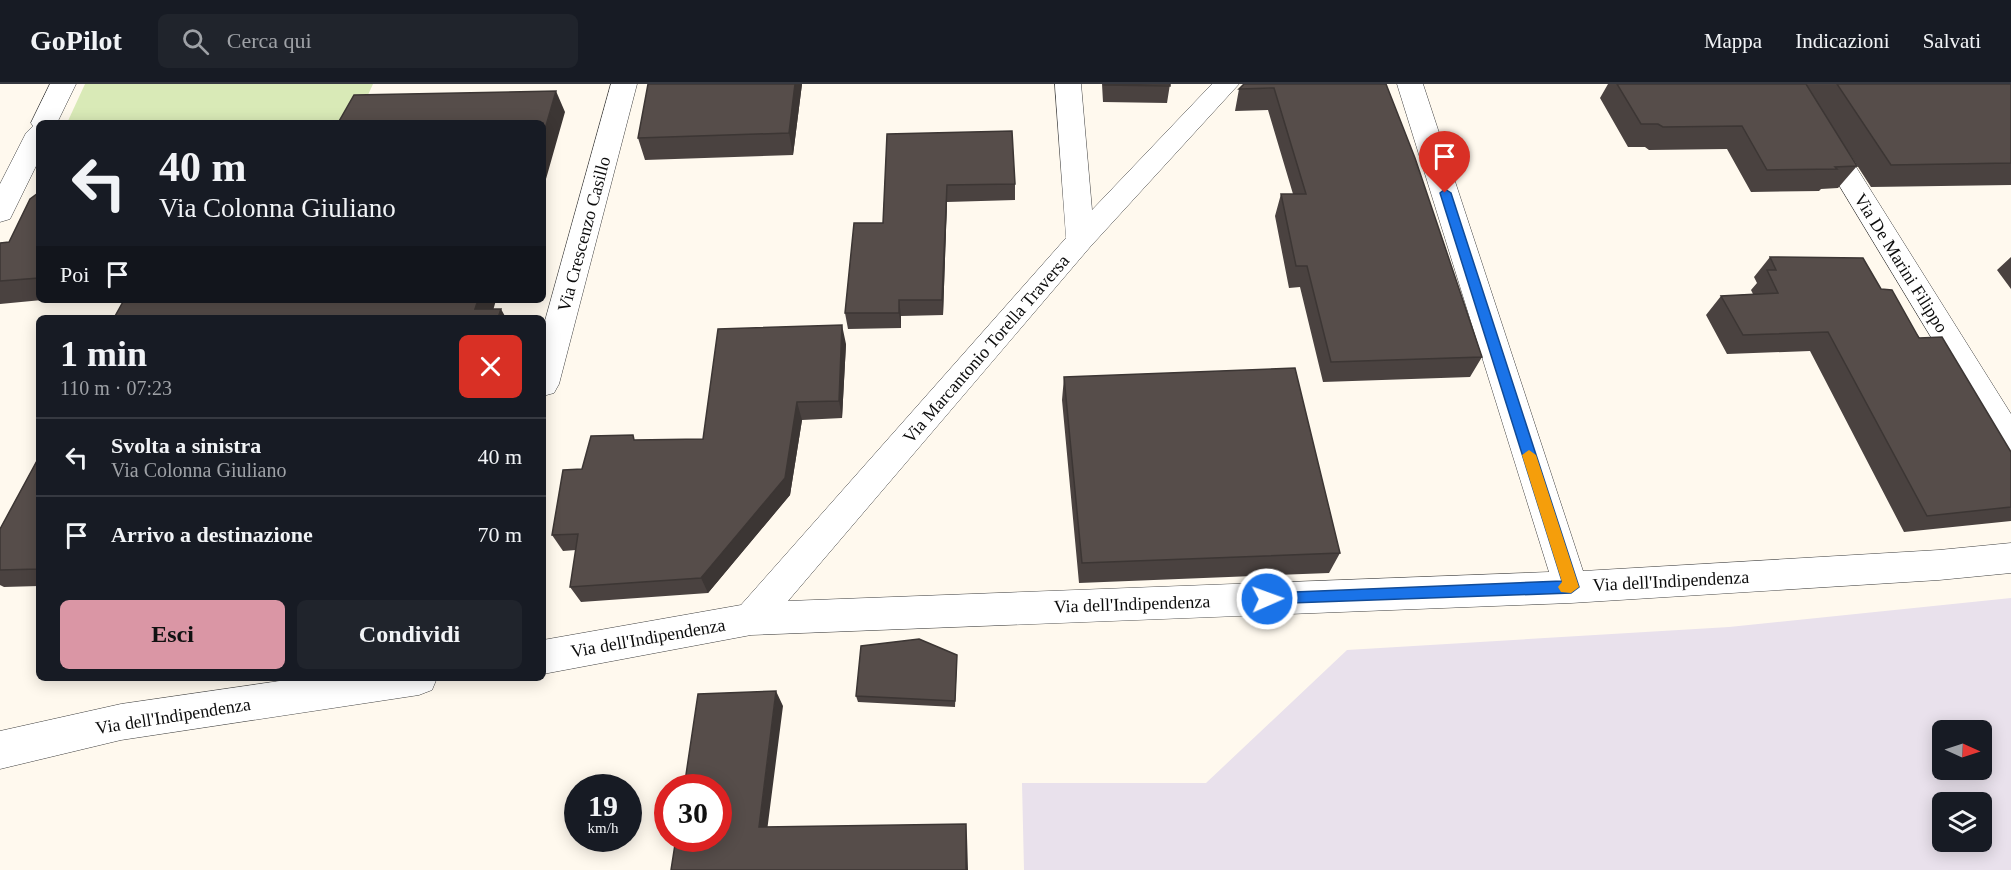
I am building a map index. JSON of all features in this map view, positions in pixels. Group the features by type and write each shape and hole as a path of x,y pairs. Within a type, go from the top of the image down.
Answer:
{"street":[{"path":"45,120 63,84"},
{"name":"Via Crescenzo Casillo","path":"546,373 624,84"},
{"path":"1068,84 1080,240"},
{"name":"Via Marcantonio Torella Traversa","path":"751,619 1080,240 1226,84"},
{"path":"1410,84 1571,587"},
{"name":"Via De Marini Filippo","path":"1791,84 2011,442"},
{"path":"0,212 36,139"},
{"name":"Via dell'Indipendenza","path":"546,656 751,619 1571,587 1939,565 2011,558"},
{"name":"Via dell'Indipendenza","path":"0,750 121,722 399,681"}],"shaded area":[{"path":"2011,598 2011,870 1024,870 1022,783 1206,783 1347,650 1729,627"}],"green space":[{"path":"85,84 373,84 356,120 68,120"}],"building":[{"path":"648,84 795,84 789,133 638,138"},
{"path":"1170,84 1170,86 1104,85"},
{"path":"1244,84 1386,84 1415,158 1482,357 1331,362 1307,266 1296,266 1281,194 1306,194 1274,88 1239,89"},
{"path":"1617,84 1806,84 1857,166 1835,167 1837,169 1767,170 1742,126 1663,127 1658,124 1641,124"},
{"path":"1837,84 2011,84 2011,163 1891,165"},
{"path":"556,91 546,126 546,120 340,120 354,95"},
{"path":"1012,131 1015,184 947,185 942,300 899,300 899,313 845,313 854,223 883,223 887,134"},
{"path":"36,194 36,278 0,281 0,243 9,242 30,199"},
{"path":"1770,257 1863,258 1881,289 1892,290 1919,338 1942,337 2011,452 2011,507 1927,516 1828,332 1743,335 1721,296 1778,293 1767,270 1776,270"},
{"path":"122,303 477,303 475,309 501,309 499,315 116,315"},
{"path":"842,325 839,401 797,402 785,478 701,578 570,587 578,534 552,535 563,470 582,469 591,436 633,435 634,440 703,439 718,329"},
{"path":"1295,368 1340,553 1082,563 1064,377"},
{"path":"36,463 36,569 0,570 0,529"},
{"path":"919,639 957,655 955,701 856,696 861,646"},
{"path":"776,691 759,827 966,824 966,870 671,870 674,852 732,852 732,774 686,774 698,694"}],"slow traffic":[{"path":"1529,455 1571,587 1566,587"}],"route":[{"path":"1267,599 1571,587 1445,193"}]}
